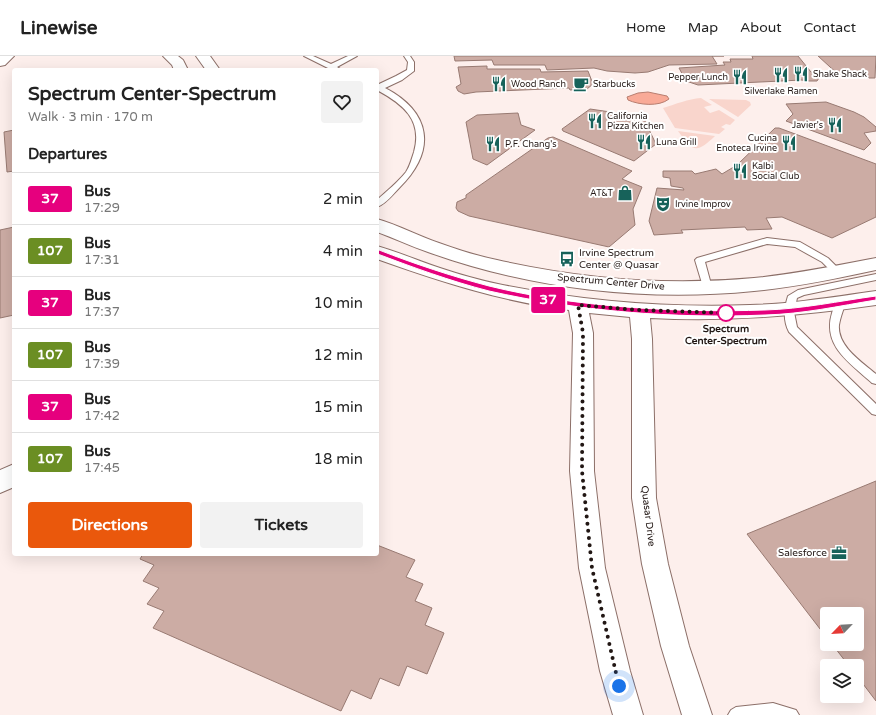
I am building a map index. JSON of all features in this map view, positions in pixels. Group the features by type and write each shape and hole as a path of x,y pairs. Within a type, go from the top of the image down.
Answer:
{"street":[{"path":"0,62 7,56"},
{"path":"170,56 178,63 180,68"},
{"path":"203,56 212,68"},
{"name":"Spectrum Center Drive","path":"379,226 405,238 481,261 526,272 597,283 707,288 779,282 838,273 876,264"},
{"path":"379,253 424,270 474,284 512,293 578,305 638,310 723,313 788,311 876,298"},
{"path":"578,305 583,333 582,471 592,568 615,671 628,715"},
{"name":"Quasar Drive","path":"638,310 642,339 644,498 660,586 675,646 697,715"},
{"path":"0,483 12,475"}],"lane":[{"path":"307,56 334,68 354,56"},
{"path":"379,88 410,71 411,62 407,56"},
{"path":"379,89 404,103 418,120 421,135 420,145 411,171 379,202"},
{"path":"707,288 700,260 767,241 797,244 825,260 838,273"},
{"path":"876,277 800,292 793,296 788,311 793,329 871,400 876,411"},
{"path":"840,304 834,328 835,339 844,350 876,380"},
{"path":"736,715 773,711 792,715"}],"shaded area":[{"path":"648,92 667,96 669,99 665,102 655,104 643,104 628,100 627,97 638,93"},
{"path":"701,98 712,105 704,107 710,113 719,110 735,120 730,125 726,124 721,127 725,129 719,134 675,128 663,108"},
{"path":"709,99 746,100 750,102 751,105 738,117"},
{"path":"678,131 715,136 703,146 695,148 691,147 687,143"}],"building":[{"path":"454,56 712,56 717,64 669,65 648,72 635,73 607,71 594,68 547,70 545,65 494,65 492,60 455,61"},
{"path":"752,56 798,56 811,72 816,74 819,78 817,81 802,80 698,85 686,81 679,68 725,65 723,62 731,62 730,59 753,59"},
{"path":"818,56 876,56 875,78 869,78 867,76 841,77"},
{"path":"487,66 487,69 540,69 541,72 588,71 593,84 587,89 570,90 569,88 476,92 464,94 458,91 456,87 461,84 458,67"},
{"name":"Javier's","path":"826,102 864,117 876,127 876,131 864,133 871,143 864,150 786,121 793,114 786,104"},
{"path":"590,109 642,115 656,144 634,161 563,131 562,129"},
{"name":"P.F. Chang's","path":"518,113 521,125 535,130 487,165 473,159 466,122 477,115"},
{"path":"775,128 779,128 876,164 876,217 832,238 782,217 766,218 772,229 747,230 745,227 681,230 683,233 654,235 649,221 657,188 684,190 683,188 671,186 670,178 663,177 663,171 692,171 695,174 716,169 722,174 737,165"},
{"path":"12,130 12,171 7,172 4,132"},
{"path":"553,137 632,171 622,179 642,187 633,209 635,225 609,247 469,216 458,211 456,208 457,202 466,198 466,195 548,138"},
{"path":"12,227 12,315 0,318 0,230"},
{"path":"876,481 876,701 864,685 864,659 844,659 837,651 864,651 864,607 820,607 820,629 747,534"},
{"path":"379,546 415,560 406,577 423,584 415,601 432,608 425,625 444,633 427,674 407,666 399,686 380,678 371,699 351,690 341,711 153,628 164,611 147,604 159,588 143,581 154,565 140,559 142,556 379,556"}],"bus line":[{"name":"37","path":"379,253 424,270 489,288 578,305 693,313 766,313 812,308 876,298"}],"place":[{"name":"Shake Shack","path":"801,74"},
{"name":"Silverlake Ramen","path":"781,75"},
{"name":"Pepper Lunch","path":"740,77"},
{"name":"Wood Ranch","path":"499,84"},
{"name":"Starbucks","path":"581,84"},
{"name":"California Pizza Kitchen","path":"595,121"},
{"name":"Javier's","path":"835,125"},
{"name":"Luna Grill","path":"644,142"},
{"name":"Cucina Enoteca Irvine","path":"789,143"},
{"name":"P.F. Chang's","path":"493,144"},
{"name":"Kalbi Social Club","path":"740,171"},
{"name":"AT&T","path":"625,193"},
{"name":"Irvine Improv","path":"663,204"},
{"name":"Irvine Spectrum Center @ Quasar","path":"567,259"},
{"name":"Spectrum Center-Spectrum","path":"726,313"},
{"name":"Salesforce","path":"839,553"}],"route":[{"path":"619,686 592,568 582,471 583,333 578,305 693,313 729,313 726,313"}]}
